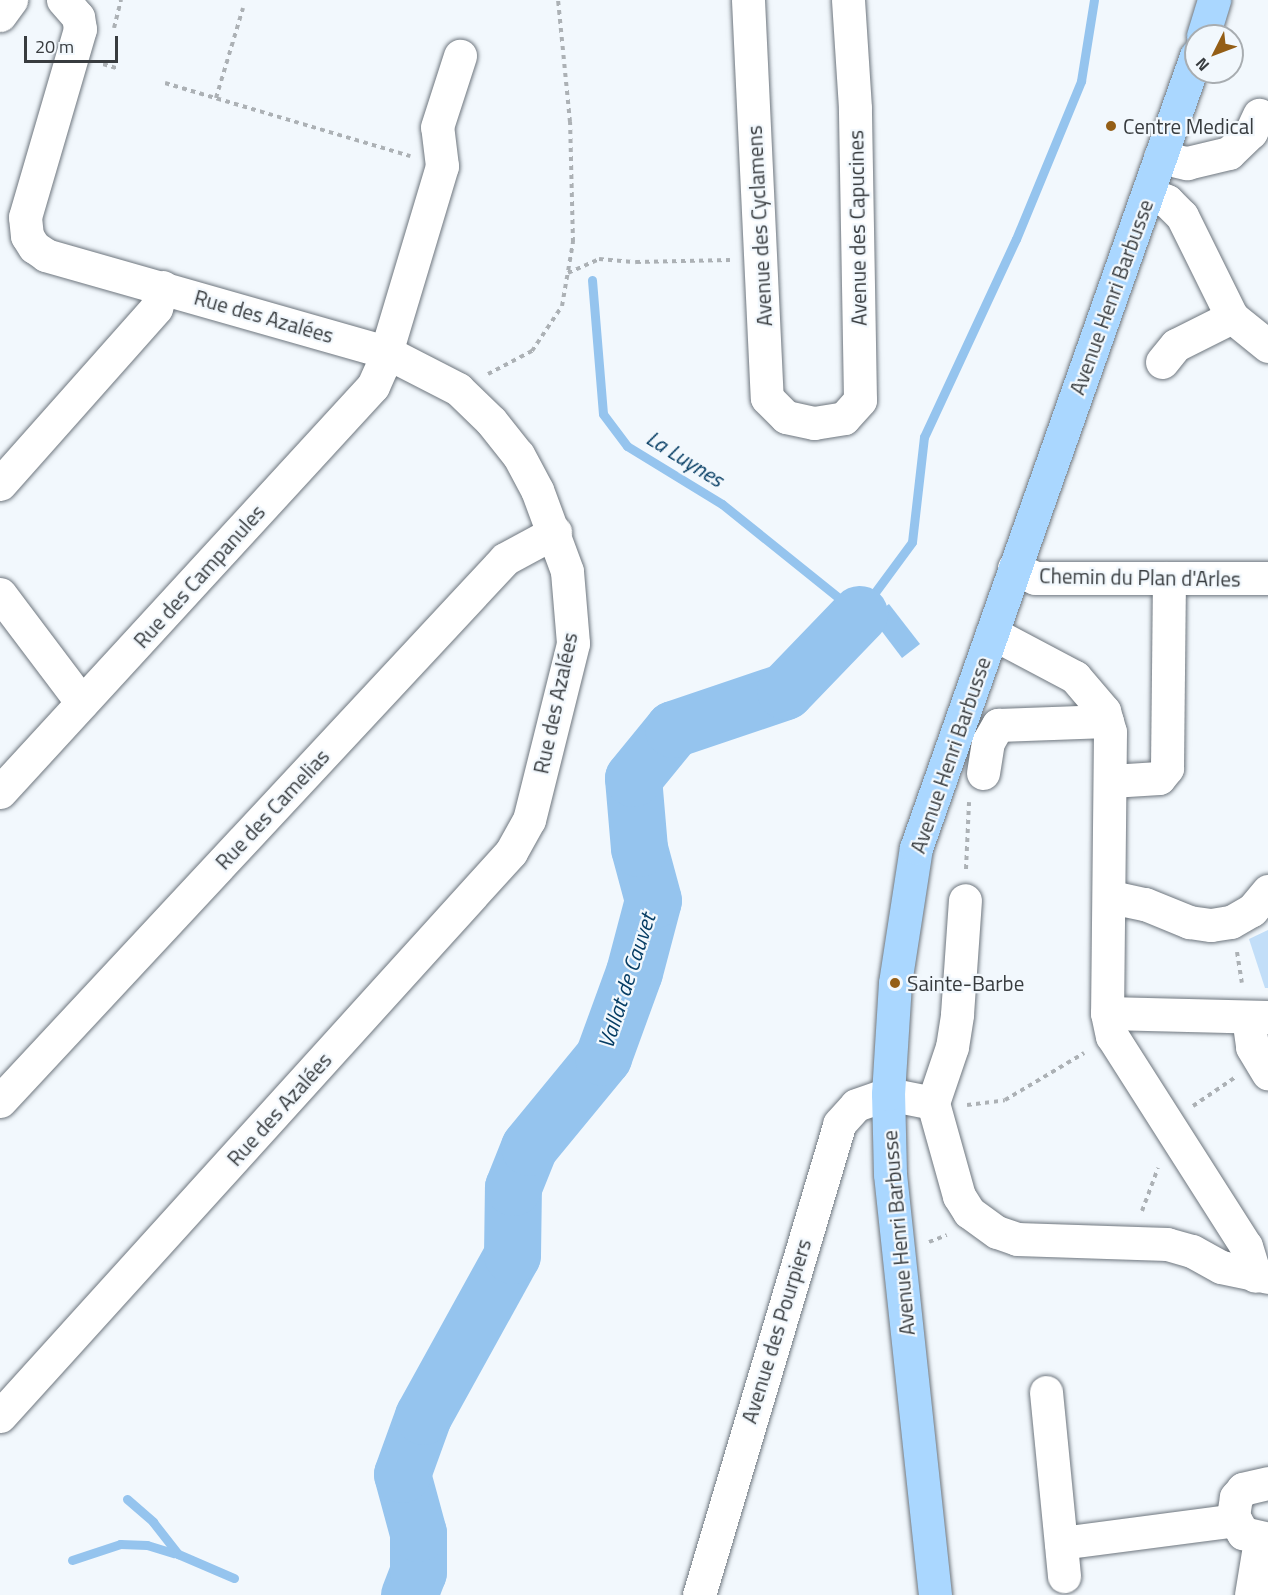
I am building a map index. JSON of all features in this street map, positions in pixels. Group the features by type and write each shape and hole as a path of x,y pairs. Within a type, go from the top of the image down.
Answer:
{"main road":[{"path":"1207,24 1214,0"},
{"name":"Avenue Henri Barbusse","path":"935,1595 890,1174 888,1094 895,983 916,848 1186,84"}],"street":[{"path":"0,15 11,0"},
{"name":"Rue des Azalées","path":"0,1416 494,874 521,837 529,820 573,643 567,571 555,532 518,455 491,421 458,389 386,352 46,255 14,239 25,217 80,29 78,17 63,0"},
{"name":"Avenue des Cyclamens","path":"748,0 767,398 786,417 813,423"},
{"name":"Avenue des Capucines","path":"813,423 844,418 860,400 855,108 848,0"},
{"path":"442,166 437,128 460,56"},
{"path":"1160,157 1187,163 1229,153 1251,132 1259,115"},
{"name":"Rue des Campanules","path":"0,792 373,386 386,352 442,166"},
{"path":"1148,193 1167,201 1182,216 1232,317 1268,346"},
{"path":"0,484 156,308 163,287"},
{"path":"1162,362 1176,345 1232,317"},
{"name":"Rue des Camelias","path":"0,1101 505,559 555,532"},
{"name":"Chemin du Plan d'Arles","path":"1014,568 1035,578 1268,578"},
{"path":"1111,781 1159,778 1167,768 1169,578"},
{"path":"0,594 82,703"},
{"path":"992,633 1075,678 1104,711 1107,721 1111,781 1109,1025 1262,1277"},
{"path":"976,782 988,742 998,725 1107,721"},
{"path":"1111,897 1145,904 1189,922 1211,926 1231,922 1252,910 1268,891"},
{"path":"965,900 957,1014 952,1047 933,1103 959,1196 969,1212 997,1232 1017,1239 1167,1245 1192,1251 1221,1267 1262,1277"},
{"path":"1109,1025 1258,1017 1252,1047 1268,1074"},
{"path":"888,1094 933,1103"},
{"name":"Avenue des Pourpiers","path":"699,1595 839,1124 856,1105 888,1094"},
{"path":"1046,1392 1064,1575"},
{"path":"1251,1595 1264,1540 1243,1533 1235,1520 1233,1506 1243,1489 1268,1483"},
{"path":"1060,1543 1235,1520"}],"path":[{"path":"458,389 532,351 562,306 573,242 570,122 558,0"},
{"path":"216,98 243,8"},
{"path":"98,62 116,68"},
{"path":"165,83 442,166"},
{"path":"568,273 599,259 636,262 760,259"},
{"path":"965,900 976,782"},
{"path":"1231,922 1258,1017"},
{"path":"933,1103 982,1106 1005,1100 1109,1025"}],"shaded area":[{"path":"889,604 920,644 902,658 871,617"},
{"path":"1268,930 1268,988 1265,988 1249,939"}],"waterway":[{"name":"La Luynes","path":"592,280 603,414 627,446 722,504 859,614 912,542 924,437 1016,239 1081,81 1094,0"},
{"name":"Vallat de Cauvet","path":"409,1595 418,1572 418,1533 402,1474 423,1416 512,1255 513,1187 529,1147 603,1057 634,972 653,900 639,848 633,778 673,729 785,691 859,614"},
{"path":"127,1499 153,1522 178,1554 234,1578"},
{"path":"72,1560 120,1544 147,1545 174,1553"}],"place":[{"name":"Centre Medical","path":"1111,126"},
{"name":"Sainte-Barbe","path":"895,983"}]}
